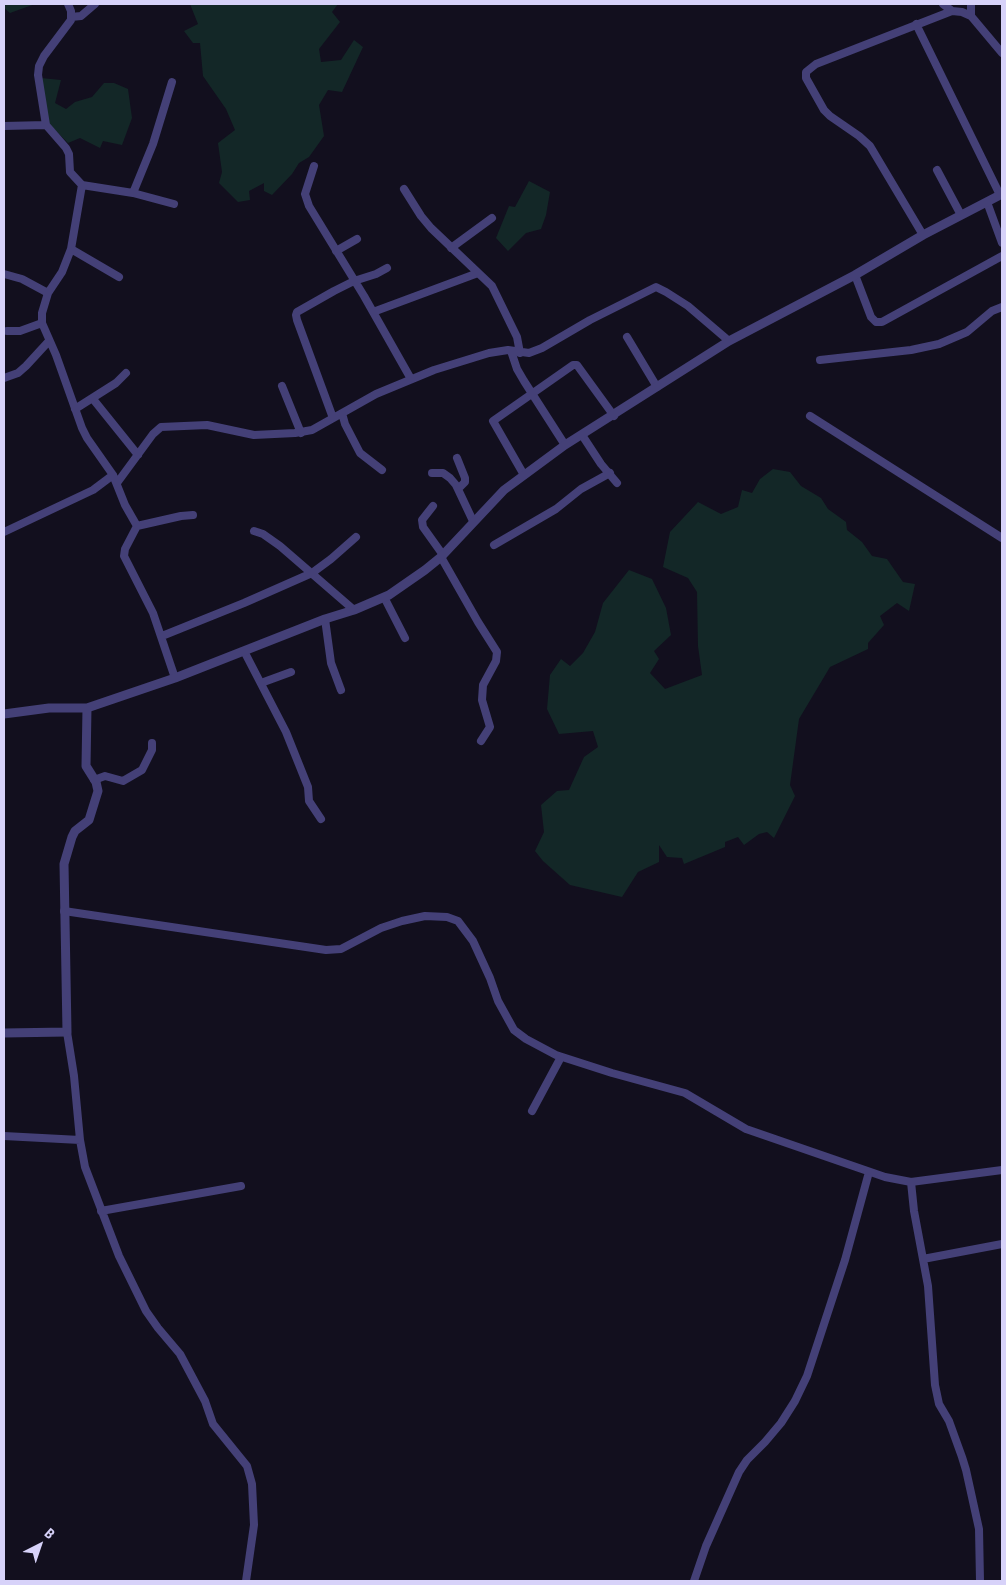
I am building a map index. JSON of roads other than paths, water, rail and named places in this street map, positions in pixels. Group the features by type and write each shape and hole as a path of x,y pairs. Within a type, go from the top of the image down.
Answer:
{"street":[{"path":"68,4 71,17 68,25 55,40 39,66 38,75 39,91 46,125 68,150 70,172 82,185 134,193 174,204"},
{"path":"71,17 81,16 95,4"},
{"path":"943,4 952,11"},
{"path":"971,4 971,16"},
{"path":"923,235 870,146 824,110 806,78 806,72 816,64 952,11 962,12 971,16 1002,53"},
{"path":"4,714 49,708 87,708 176,678 384,597 406,584 442,556 504,490 565,445 614,416 729,340 855,275 923,235 1001,194 916,24"},
{"path":"134,193 154,144 172,82"},
{"path":"4,126 46,125"},
{"path":"314,166 306,186 306,198 411,379"},
{"path":"937,170 961,215"},
{"path":"82,185 71,249 62,272 48,293 42,313 42,323 87,438 113,475 125,505 137,526"},
{"path":"404,189 421,216 451,248 492,286 518,336 520,353"},
{"path":"986,202 1002,243"},
{"path":"451,248 492,218"},
{"path":"336,251 357,238"},
{"path":"71,249 119,277"},
{"path":"855,275 871,317 876,322 882,322 1002,256"},
{"path":"333,418 297,320 297,312 354,281 376,274 386,268"},
{"path":"373,312 478,273"},
{"path":"4,274 22,279 48,293"},
{"path":"117,483 152,434 162,427 207,426 254,435 301,433 312,430 376,394 475,356 504,350 528,353 542,348 590,320 656,287 688,306 729,340"},
{"path":"820,360 911,350 939,344 967,332 992,311 1002,307"},
{"path":"7,331 20,331 42,323"},
{"path":"627,336 657,387"},
{"path":"4,378 18,373 48,341"},
{"path":"511,351 517,369 565,445"},
{"path":"524,475 493,420 576,364 614,416"},
{"path":"75,409 116,383 126,373"},
{"path":"282,386 301,433"},
{"path":"93,399 138,455"},
{"path":"342,413 345,424 360,453 382,470"},
{"path":"810,416 1002,538"},
{"path":"582,435 601,464 618,483"},
{"path":"457,458 465,478 458,489"},
{"path":"432,473 443,472 450,478 458,489 473,521"},
{"path":"494,545 556,509 581,489 610,473"},
{"path":"4,532 78,497 100,485 113,475"},
{"path":"433,506 422,520 423,527 442,556 478,622 497,652 496,661 483,685 481,698 490,727 481,740"},
{"path":"137,526 175,517 193,515"},
{"path":"137,526 124,556 143,592 162,636 176,678"},
{"path":"254,531 263,534 280,546 354,610"},
{"path":"162,636 312,573 356,537"},
{"path":"384,597 405,638"},
{"path":"326,619 331,663 341,690"},
{"path":"244,651 286,732 302,777 308,787 309,801 320,818"},
{"path":"261,683 291,672"},
{"path":"87,708 86,766 96,783 97,800 90,820 75,831 64,864 66,1032 74,1076 80,1140 85,1167 101,1211 119,1256 146,1311 180,1354 205,1401 213,1424 247,1466 252,1484 254,1525 246,1581"},
{"path":"96,783 105,776 123,782 142,770 152,750 152,743"},
{"path":"64,911 300,947 334,950 341,949 381,928 402,921 425,916 447,917 458,921 473,941 498,1001 514,1030 526,1040 561,1057 685,1093 746,1129 869,1172 911,1182 1002,1170"},
{"path":"4,1032 66,1032"},
{"path":"532,1111 561,1057"},
{"path":"4,1136 80,1140"},
{"path":"694,1581 706,1546 739,1472 747,1460 781,1423 807,1376 845,1260 869,1172"},
{"path":"911,1182 914,1211 928,1286 935,1385 940,1404 949,1421 966,1470 979,1529 980,1581"},
{"path":"101,1211 241,1186"},
{"path":"923,1260 1002,1244"}]}
